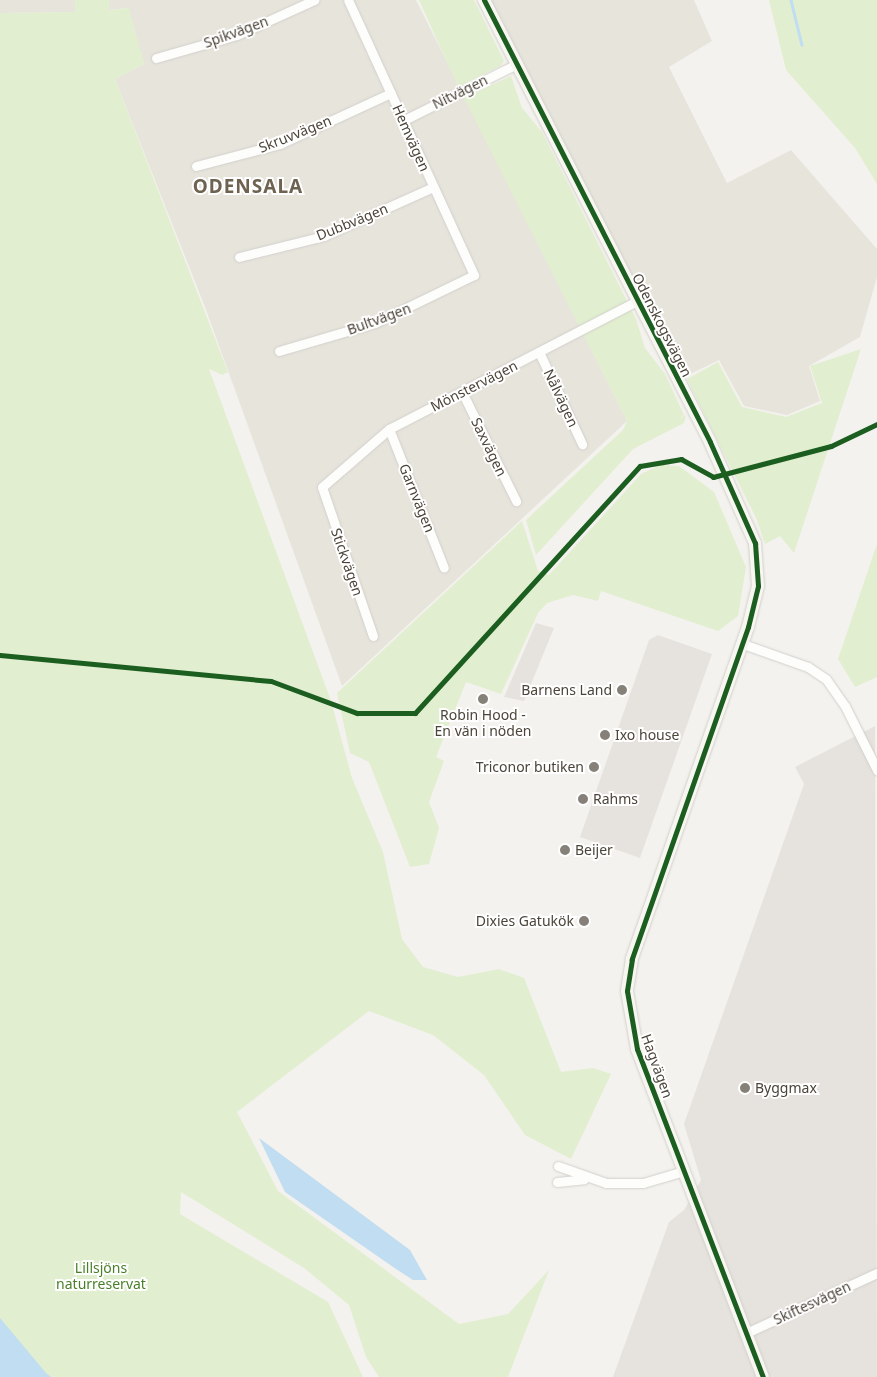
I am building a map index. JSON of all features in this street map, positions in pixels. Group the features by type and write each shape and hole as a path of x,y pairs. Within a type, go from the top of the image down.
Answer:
{"street":[{"name":"Spikvägen","path":"156,58 237,35 314,0"},
{"name":"Hemvägen","path":"348,0 474,276"},
{"name":"Odenskogsvägen","path":"484,0 750,524 758,586 743,644"},
{"name":"Nitvägen","path":"404,120 517,64"},
{"name":"Skruvvägen","path":"196,166 280,144 392,93"},
{"name":"Dubbvägen","path":"239,257 324,236 433,187"},
{"name":"Bultvägen","path":"279,351 375,324 474,276"},
{"name":"Mönstervägen","path":"322,488 389,429 637,301"},
{"name":"Nålvägen","path":"540,352 582,444"},
{"name":"Saxvägen","path":"462,392 516,501"},
{"name":"Garnvägen","path":"389,429 444,568"},
{"name":"Stickvägen","path":"322,488 373,636"},
{"path":"743,644 808,667 826,679 845,706 877,770"},
{"name":"Hagvägen","path":"743,644 632,959 628,991 637,1048 763,1377"},
{"path":"558,1166 585,1179"},
{"path":"557,1182 585,1179 643,1183 684,1171"},
{"name":"Skiftesvägen","path":"746,1333 877,1272"}],"shaded area":[{"path":"0,0 75,0 75,12 0,13"},
{"path":"109,0 416,0 627,421 342,686 205,307 115,79 144,64 128,8 109,10"},
{"path":"484,0 694,0 712,41 669,67 727,183 791,150 877,249 877,277 860,337 809,366 820,401 787,415 744,406 719,360 682,378"},
{"path":"536,623 554,628 524,701 504,697"},
{"path":"658,635 712,654 640,858 580,837 649,640"},
{"path":"875,726 877,1377 613,1377 669,1222 684,1210 701,1180 684,1124 804,784 795,767"}],"green space":[{"name":"Lillsjöns naturreservat","path":"75,0 109,0 109,10 129,8 144,64 115,79 228,372 222,375 209,369 331,701 352,778 383,852 402,939 423,967 458,977 499,969 524,978 561,1072 593,1068 611,1074 571,1159 525,1135 484,1075 433,1035 369,1011 237,1112 278,1191 459,1324 508,1314 549,1270 508,1377 379,1377 366,1357 349,1305 304,1268 181,1192 180,1214 328,1302 363,1377 0,1377 0,13 75,12"},
{"path":"419,0 474,0 504,61 500,66 458,87"},
{"path":"769,0 877,0 877,184 855,148 786,70"},
{"path":"511,76 522,108 542,132 636,319 645,348 665,374 684,415 678,419 686,415 684,423 633,449 536,555 526,520 623,430 627,421 464,98"},
{"path":"861,349 794,553 780,536 765,544 757,520 687,379 718,362 742,407 786,417 822,403 810,366"},
{"path":"661,465 679,466 714,492 746,567 738,616 718,631 601,591 598,601 573,595 547,603 538,613 501,694 466,682 436,757 444,761 429,802 439,828 429,864 410,867 369,762 350,753 337,693 522,521 538,571 549,575 641,474"},
{"path":"877,544 877,677 855,687 838,659"}],"water":[{"path":"259,1138 410,1250 427,1280 413,1280 285,1192"},
{"path":"0,1318 46,1373 51,1377 0,1377"}],"waterway":[{"path":"791,0 802,45"}],"cycle path":[{"path":"484,0 710,442 755,543 758,586 748,627 632,959 627,991 637,1049 763,1377"},
{"path":"0,655 271,681 357,713 415,713 640,466 681,459 713,477 831,446 877,424"}],"place":[{"name":"Barnens Land","path":"622,690"},
{"name":"Robin Hood - En vän i nöden","path":"483,699"},
{"name":"Ixo house","path":"605,735"},
{"name":"Triconor butiken","path":"594,767"},
{"name":"Rahms","path":"583,799"},
{"name":"Beijer","path":"565,850"},
{"name":"Dixies Gatukök","path":"584,921"},
{"name":"Byggmax","path":"745,1088"}],"district":[{"name":"ODENSALA","path":"248,187"}]}
